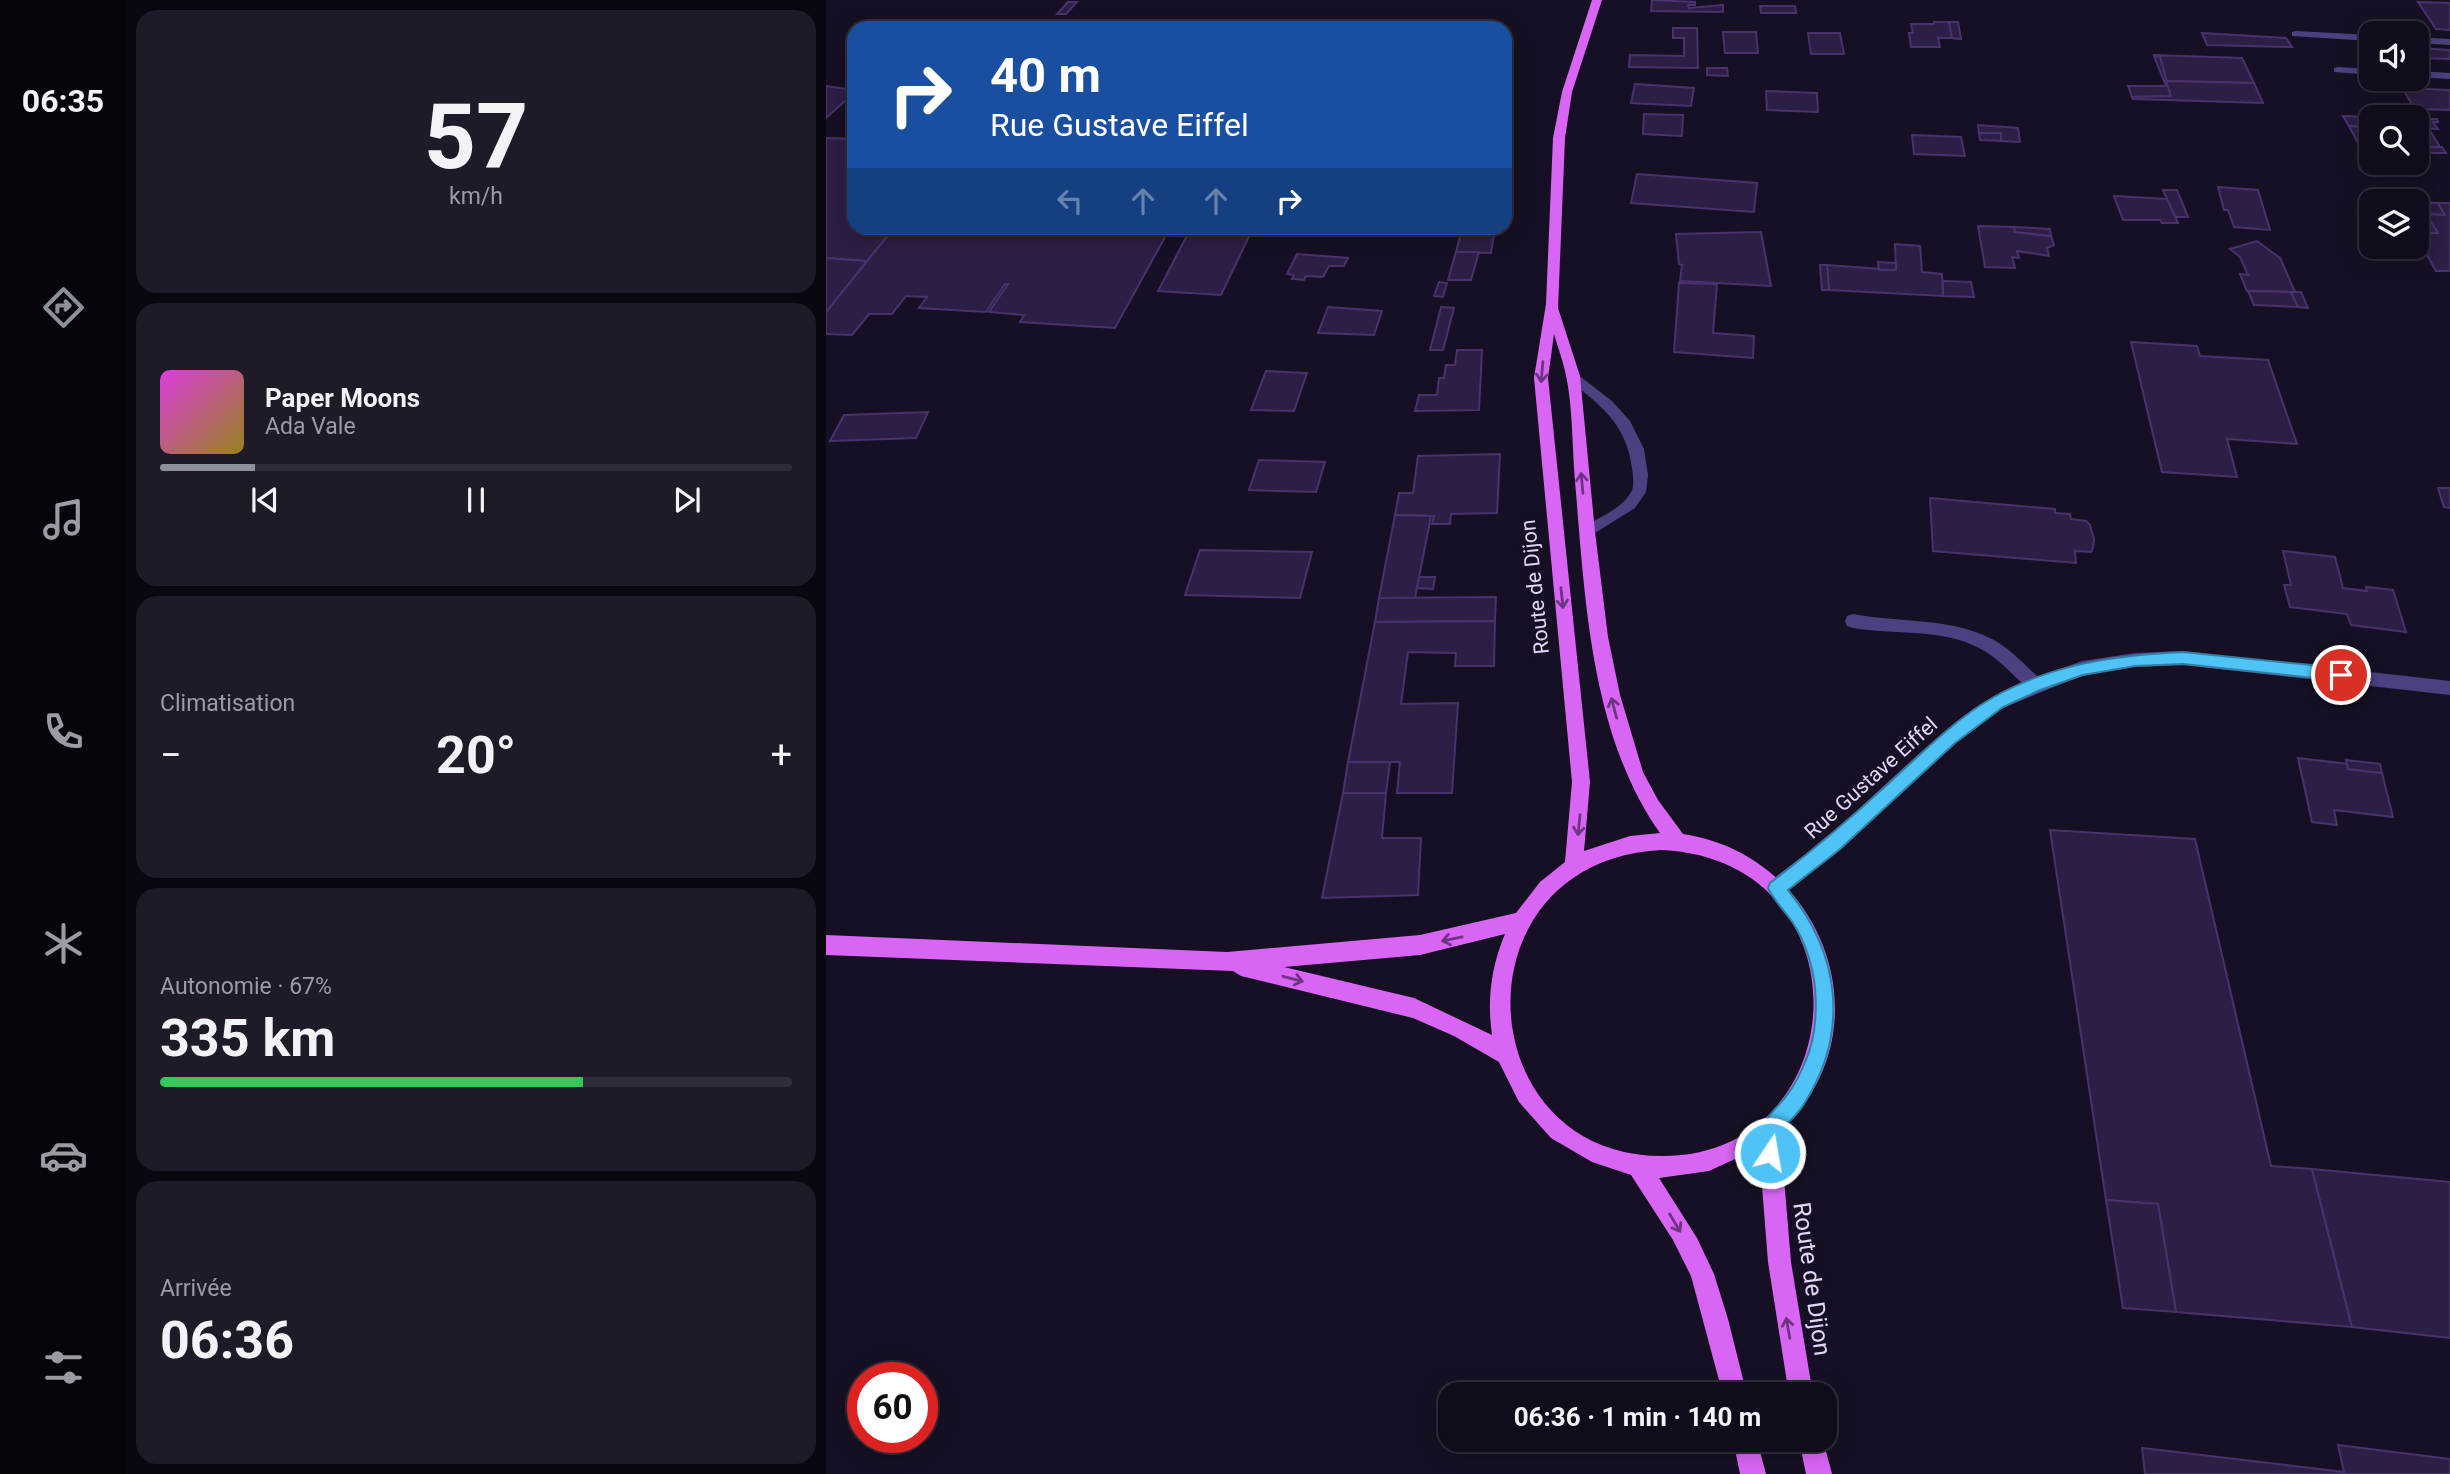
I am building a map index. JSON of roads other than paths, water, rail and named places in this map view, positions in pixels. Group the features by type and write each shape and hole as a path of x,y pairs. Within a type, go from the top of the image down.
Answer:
{"main road":[{"name":"Route de Dijon","path":"1574,865 1581,782 1541,379 1552,304 1559,138 1567,92 1597,0"},
{"name":"Route de Dijon","path":"1552,304 1573,376 1587,532 1600,637 1621,733 1635,773 1652,806 1678,842"},
{"path":"1642,841 1678,842 1714,850 1736,860 1776,888 1799,917 1815,950 1824,987 1824,1025 1815,1063 1797,1098 1769,1129 1731,1154 1685,1166 1639,1166 1594,1153 1555,1127 1526,1094 1506,1054 1497,1009 1502,963 1518,922 1543,890 1574,865 1607,850 1642,841"},
{"path":"826,945 1227,962 1420,945 1518,922"},
{"path":"1227,962 1414,1008 1461,1029 1506,1054"},
{"name":"Route de Dijon","path":"1769,1129 1777,1247 1786,1317 1798,1382"},
{"path":"1639,1166 1677,1225 1702,1273 1721,1334 1732,1382"},
{"path":"1748,1452 1753,1474"},
{"path":"1814,1452 1819,1474"}],"street":[{"path":"2296,34 2359,37"},
{"path":"2429,41 2450,42"},
{"path":"2337,70 2359,71"},
{"path":"2429,75 2450,76"},
{"path":"1573,376 1616,412 1629,428 1637,447 1639,494 1587,532"},
{"path":"1853,621 1951,631 1986,643 2035,685"},
{"name":"Rue Gustave Eiffel","path":"1776,888 1833,845 1950,738 1997,703 2035,685 2082,668 2135,660 2183,658 2450,688"}]}
